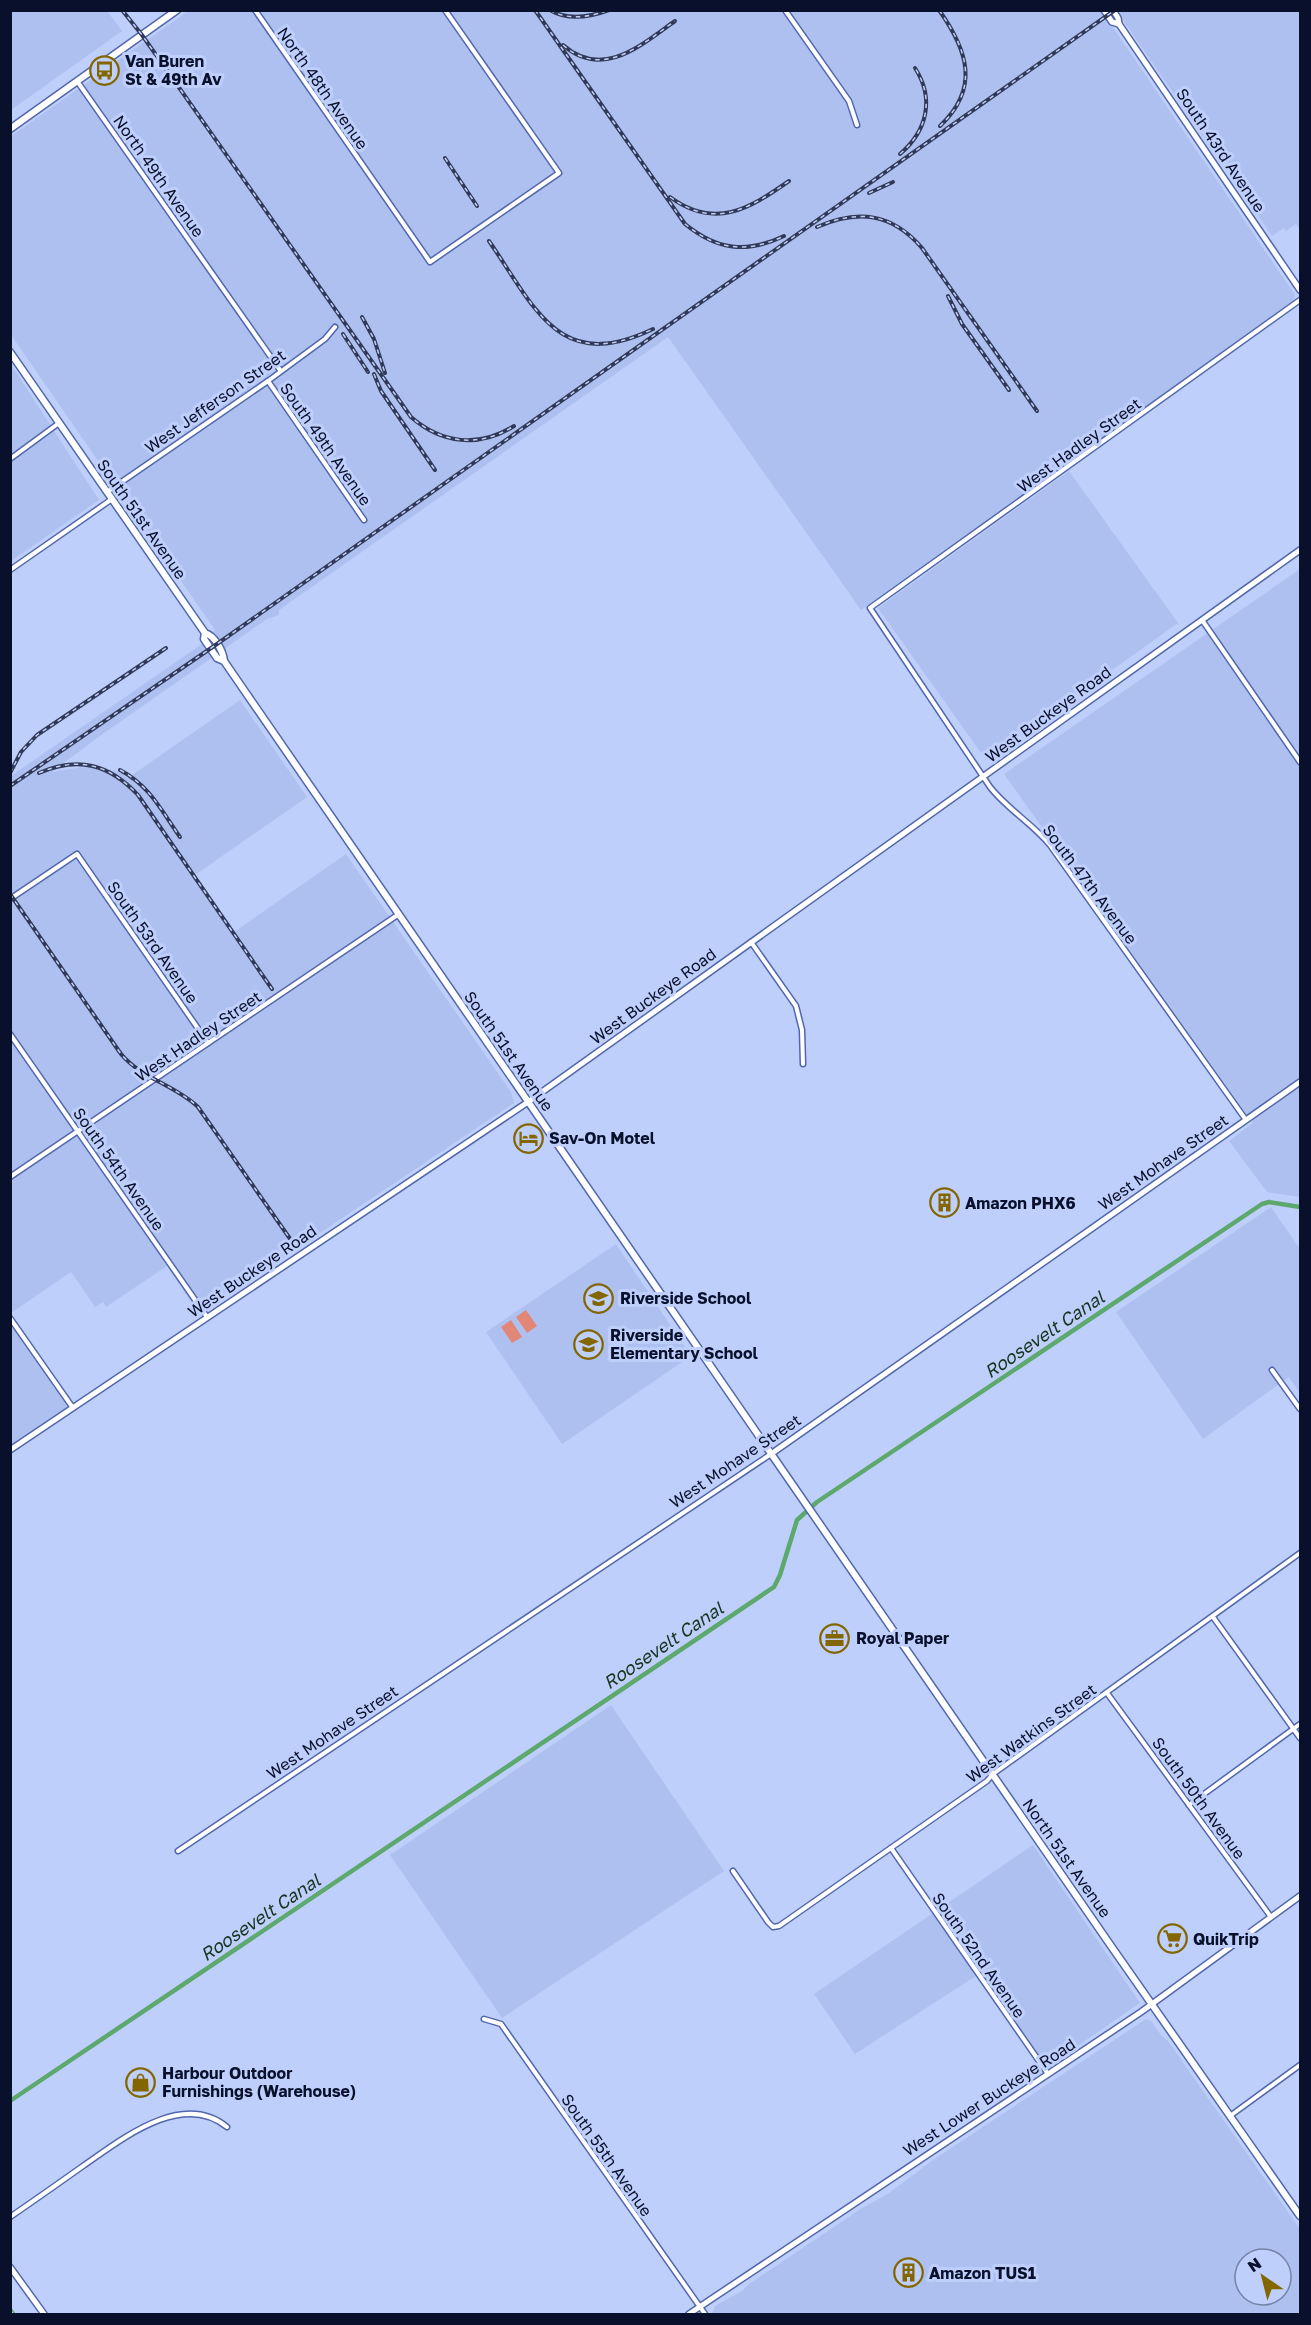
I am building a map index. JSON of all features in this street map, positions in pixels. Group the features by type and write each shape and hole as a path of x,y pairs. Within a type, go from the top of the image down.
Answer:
{"main road":[{"path":"10,129 177,10"},
{"name":"South 43rd Avenue","path":"1104,10 1112,21 1119,24"},
{"name":"South 43rd Avenue","path":"1113,10 1119,24 1300,290"},
{"path":"10,352 59,421"},
{"name":"South 51st Avenue","path":"59,421 204,633 204,639 217,658 224,661 814,1514"},
{"name":"West Buckeye Road","path":"10,1450 528,1102 1300,550"},
{"name":"West Mohave Street","path":"771,1454 1300,1082"},
{"name":"North 51st Avenue","path":"814,1514 1300,2216"},
{"name":"West Lower Buckeye Road","path":"689,2314 1152,2004 1300,1896"},
{"path":"10,2267 44,2314"}],"street":[{"name":"North 48th Avenue","path":"255,10 430,262 559,172 445,10"},
{"path":"786,11 849,101 857,125"},
{"name":"North 49th Avenue","path":"77,81 221,285"},
{"name":"South 49th Avenue","path":"221,285 280,370"},
{"name":"West Hadley Street","path":"870,608 1300,300"},
{"name":"West Jefferson Street","path":"107,492 268,381 324,339 335,327"},
{"name":"South 49th Avenue","path":"268,381 364,520"},
{"path":"10,459 59,421"},
{"path":"10,570 112,499"},
{"name":"South 47th Avenue","path":"870,608 983,776 1006,805 1037,830 1050,845 1246,1120"},
{"path":"1202,620 1300,762"},
{"name":"South 53rd Avenue","path":"10,899 77,854 208,1043"},
{"name":"West Hadley Street","path":"10,1177 399,914"},
{"path":"751,942 796,1006 802,1030 803,1064"},
{"name":"South 54th Avenue","path":"10,1034 208,1318"},
{"path":"10,1318 73,1408"},
{"path":"1272,1370 1300,1409"},
{"name":"West Mohave Street","path":"178,1851 771,1454"},
{"name":"West Watkins Street","path":"733,1871 773,1927 779,1926 987,1781 993,1774 1300,1553"},
{"path":"1213,1617 1300,1738"},
{"name":"South 50th Avenue","path":"1107,1692 1271,1918"},
{"path":"1189,1805 1300,1724"},
{"name":"South 52nd Avenue","path":"891,1848 1048,2075"},
{"name":"South 55th Avenue","path":"484,2019 501,2024 705,2314"},
{"path":"1230,2116 1300,2065"},
{"path":"10,2217 117,2142 147,2124 168,2117 189,2115 217,2118 228,2127"}],"shaded area":[{"path":"11,10 107,11 122,31 11,110"},
{"path":"188,11 1300,11 1300,230 1296,224 1272,236 1120,16 1110,23 1295,295 1293,301 861,610 668,337 279,610 279,615 267,619 52,772 83,767 118,771 128,778 240,700 307,797 195,875 234,932 346,854 511,1092 514,1103 199,1314 167,1266 106,1307 103,1302 95,1307 71,1272 11,1313 11,776 215,635 213,632 215,630 11,335 10,137"},
{"path":"10,363 99,500 11,561 10,561"},
{"path":"1069,471 1178,623 986,760 878,608"},
{"path":"1300,569 1300,1197 1267,1192 1229,1141 1253,1123 1004,774"},
{"path":"1271,1207 1300,1249 1300,1393 1289,1377 1203,1439 1116,1312"},
{"name":"Riverside Elementary School","path":"616,1244 691,1356 562,1444 486,1332"},
{"path":"526,1310 537,1326 527,1333 516,1317"},
{"path":"10,1320 70,1407 10,1447"},
{"path":"511,1320 522,1337 512,1343 501,1327"},
{"path":"611,1705 724,1871 502,2018 390,1855"},
{"path":"1033,1845 1140,2003 1047,2067 982,1972 855,2054 814,1994"},
{"path":"1146,2019 1151,2021 1168,2041 1300,2229 1300,2314 712,2314 715,2306 742,2291 862,2208 889,2193 933,2160"}],"waterway":[{"name":"Roosevelt Canal","path":"10,2101 774,1587 797,1520 817,1502 1262,1204 1269,1202 1300,1207"},
{"path":"10,2307 15,2314"}],"railway":[{"path":"122,10 142,35 411,417 435,433 461,440 488,438 514,426"},
{"path":"535,10 685,224 709,239 732,246 757,245 784,236"},
{"path":"550,10 572,17 609,10"},
{"path":"939,10 957,40 965,69 965,83 961,98 953,112 940,126"},
{"path":"10,786 217,644 1115,10"},
{"path":"563,45 578,55 593,59 607,59 635,48 675,21"},
{"path":"900,154 917,135 925,114 925,91 915,68"},
{"path":"445,158 477,206"},
{"path":"670,197 686,207 717,214 746,207 789,181"},
{"path":"869,193 893,182"},
{"path":"817,227 846,218 874,218 899,227 911,236 922,248 1037,411"},
{"path":"489,241 537,311 553,327 572,339 594,344 621,341 653,329"},
{"path":"948,296 962,324 1009,390"},
{"path":"362,317 374,339 385,373"},
{"path":"343,334 368,372"},
{"path":"374,374 381,391 435,470"},
{"path":"10,773 21,752 37,735 166,648"},
{"path":"39,773 53,768 80,764 104,770 127,784 138,795 272,989"},
{"path":"120,770 147,791 180,837"},
{"path":"10,894 121,1054 139,1070 189,1099 198,1107 293,1243"}],"place":[{"name":"Van Buren St & 49th Av","path":"104,70"},
{"name":"Sav-On Motel","path":"528,1138"},
{"name":"Amazon PHX6","path":"944,1203"},
{"name":"Riverside School","path":"599,1298"},
{"name":"Riverside Elementary School","path":"589,1344"},
{"name":"Royal Paper","path":"835,1638"},
{"name":"QuikTrip","path":"1172,1939"},
{"name":"Harbour Outdoor Furnishings (Warehouse)","path":"141,2082"},
{"name":"Amazon TUS1","path":"908,2273"}]}
